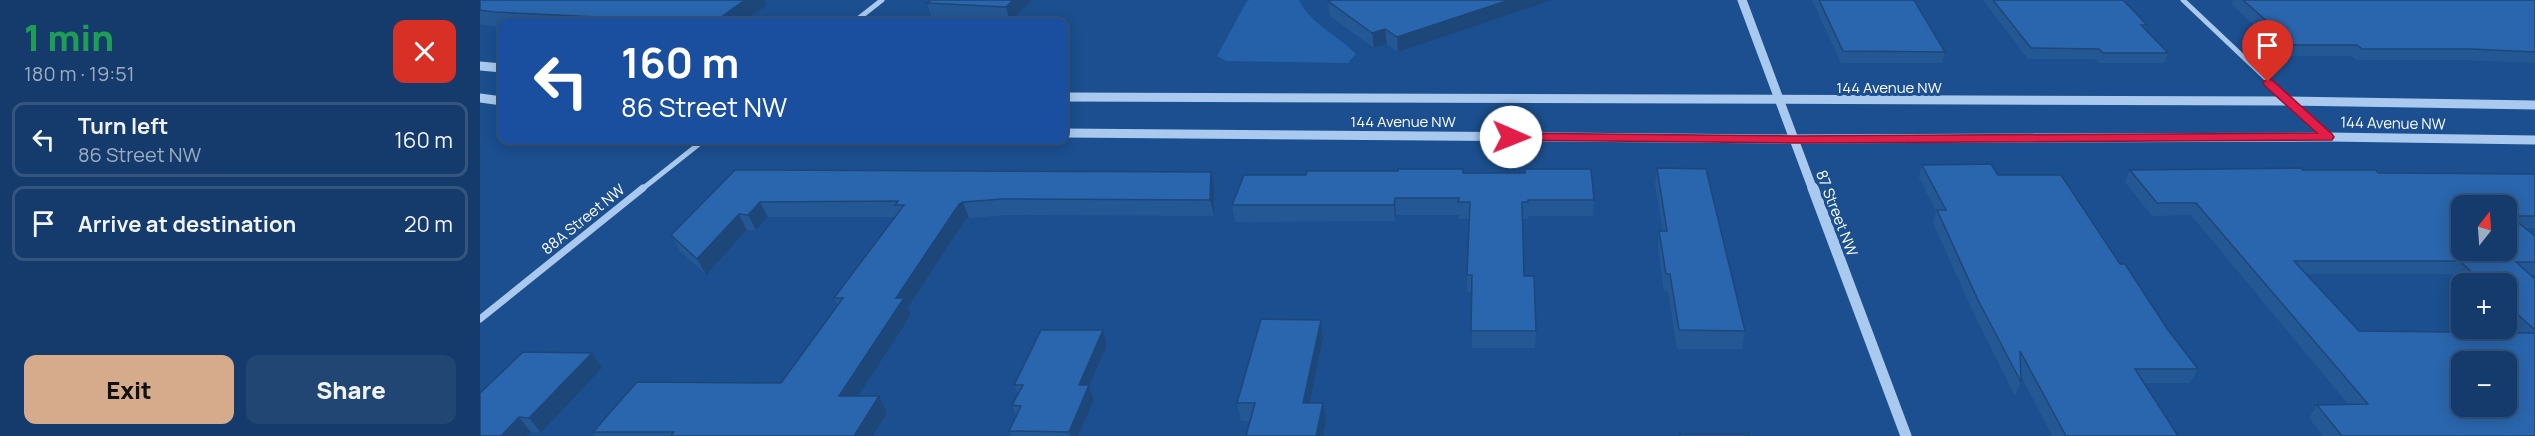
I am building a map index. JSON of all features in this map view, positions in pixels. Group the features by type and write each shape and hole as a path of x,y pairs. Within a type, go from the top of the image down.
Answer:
{"street":[{"path":"859,18 882,0"},
{"name":"87 Street NW","path":"1742,0 1906,436"},
{"path":"2184,0 2328,137"},
{"path":"480,66 498,68"},
{"name":"144 Avenue NW","path":"1068,97 2288,101 2535,105"},
{"path":"480,98 498,100"},
{"name":"144 Avenue NW","path":"1068,133 1793,139 2328,137 2535,140"},
{"name":"88A Street NW","path":"480,319 699,144"}],"shaded area":[{"path":"1299,0 1310,16 1356,54 1348,63 1226,61 1217,56 1247,1"}],"building":[{"path":"480,0 745,0 720,18 619,18 480,10"},
{"path":"931,0 1013,0 1006,7 927,3"},
{"path":"1509,0 1397,37 1385,29 1372,33 1328,1"},
{"path":"1819,0 1914,0 1945,52 1843,51"},
{"path":"1993,0 2123,0 2147,25 2141,25 2168,53 2103,53 2099,49 2031,48"},
{"path":"2243,0 2535,0 2535,52 2471,49 2362,49 2357,45 2294,45"},
{"path":"1991,164 1998,175 2061,175 2120,264 2125,264 2168,330 2198,369 2135,369 2178,436 2066,436 2020,351 2021,382 1978,300 1937,210 1946,210 1922,165"},
{"path":"1657,168 1706,169 1745,331 1679,330 1670,274 1666,274 1659,231 1667,231"},
{"path":"2301,168 2303,170 2376,170 2378,173 2535,174 2535,216 2517,216 2517,195 2451,195 2451,261 2294,261 2359,331 2451,332 2451,339 2517,339 2517,333 2535,333 2535,436 2342,436 2317,405 2368,404 2196,203 2157,203 2130,170"},
{"path":"1398,169 1463,169 1463,173 1525,173 1525,169 1591,169 1594,200 1528,200 1528,202 1522,202 1524,276 1534,276 1536,331 1471,331 1472,275 1467,275 1470,202 1458,202 1459,198 1395,198 1394,205 1232,205 1244,175 1306,175 1307,171 1398,171"},
{"path":"735,170 1211,172 1210,200 1002,199 959,204 896,298 904,298 839,396 879,396 854,436 671,436 674,432 593,432 637,382 781,383 843,298 834,298 904,205 895,205 898,201 760,202 748,215 739,214 697,259 671,235"},
{"path":"2517,222 2535,236 2535,262 2516,262 2535,279 2535,330 2517,314 2517,273 2473,273 2460,261 2517,261"},
{"path":"1261,319 1321,320 1303,403 1323,403 1316,436 1246,436 1255,403 1237,403"},
{"path":"1041,330 1103,330 1079,385 1089,385 1069,432 1009,431 1021,406 1012,405 1023,385 1014,385"},
{"path":"523,352 592,353 529,418 519,417 501,436 480,436 480,393"},
{"path":"1680,434 1749,434 1749,436 1680,436"}],"route":[{"path":"1511,137 1793,139 2328,137 2268,82"}]}
